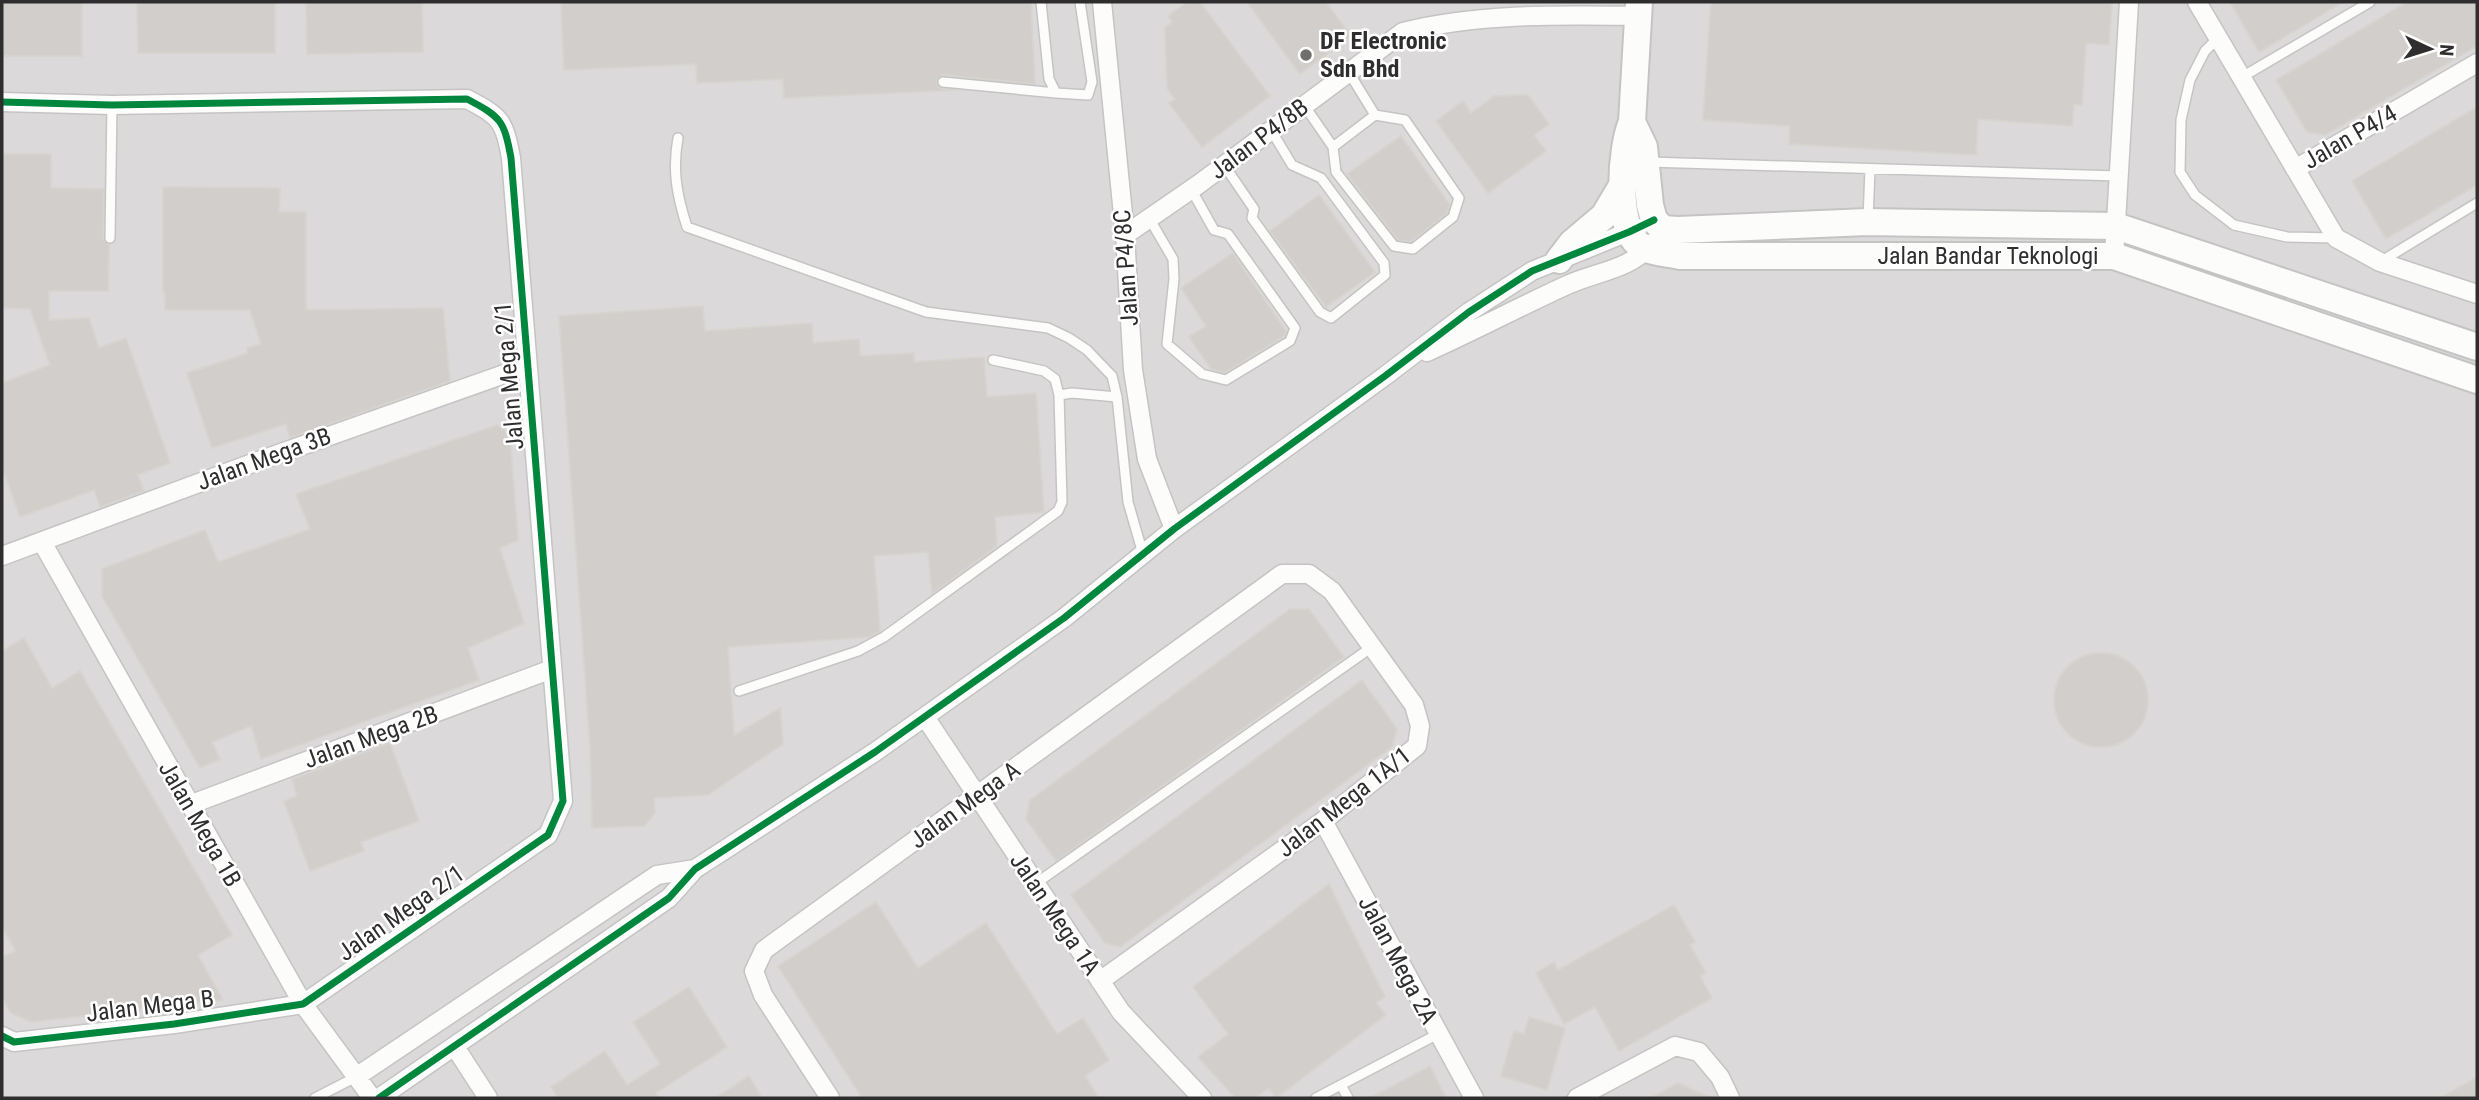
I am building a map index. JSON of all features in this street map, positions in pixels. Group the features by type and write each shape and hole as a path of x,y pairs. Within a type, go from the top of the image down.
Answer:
{"street":[{"name":"Jalan P4/8C","path":"1102,2 1125,235 1133,370 1147,459 1174,529"},
{"path":"2113,256 2129,2"},
{"path":"2197,2 2336,238 2380,262 2477,294"},
{"name":"Jalan P4/8B","path":"1125,235 1403,32 1431,25 1639,9"},
{"path":"1638,241 1625,212 1623,155 1626,134 1632,122 1639,9"},
{"name":"Jalan P4/4","path":"2295,169 2477,63"},
{"name":"Jalan Mega 2/1","path":"2,102 112,105 467,99 494,113 506,130 511,158 563,801 548,835 303,1004"},
{"path":"1632,122 1644,147 1659,224"},
{"path":"1559,261 1572,243 1604,216 1623,184"},
{"name":"Jalan Bandar Teknologi","path":"1659,224 1678,230 1867,222 2116,226 2477,348"},
{"name":"Jalan Bandar Teknologi","path":"1398,365 1568,284 1625,265 1638,241 1659,224"},
{"name":"Jalan Bandar Teknologi","path":"1398,365 1469,312 1532,271 1559,261 1638,241 1659,224"},
{"name":"Jalan Bandar Teknologi","path":"1638,241 1680,256 2113,256 2477,380"},
{"path":"379,1098 669,898 695,869 925,717 1063,618 1174,529 1398,365"},
{"name":"Jalan Mega 3B","path":"2,556 250,464 527,366"},
{"name":"Jalan Mega 1B","path":"42,542 303,1004 372,1098"},
{"name":"Jalan Mega 1A/1","path":"1100,981 1323,821 1417,747 1420,726 1414,705 1332,591 1309,573"},
{"name":"Jalan Mega A","path":"830,1098 763,995 754,971 764,950 1282,574 1309,573"},
{"name":"Jalan Mega 2B","path":"189,805 552,669"},
{"name":"Jalan Mega 1A","path":"925,717 1121,1012 1202,1098"},
{"name":"Jalan Mega 2A","path":"1323,821 1474,1098"},
{"path":"356,1077 657,875 695,869"},
{"name":"Jalan Mega B","path":"2,1036 14,1042 174,1024 303,1004"},
{"path":"1577,1098 1603,1092 1675,1046 1699,1052 1720,1077 1730,1098"},
{"path":"455,1047 488,1098"}],"lane":[{"path":"1041,2 1049,79 1056,93"},
{"path":"943,82 1088,95 1092,82 1080,2"},
{"path":"2242,77 2370,2"},
{"path":"2218,38 2205,51 2190,80 2181,120 2180,172 2195,195 2234,225 2287,237 2336,238"},
{"path":"1348,71 1375,115"},
{"path":"110,238 112,105"},
{"path":"1304,105 1333,147 1336,172 1394,246 1413,249 1453,217 1459,198 1405,120 1375,115 1333,147"},
{"path":"1224,165 1254,209 1252,218 1320,312 1331,318 1385,275 1384,263 1321,178 1292,164 1271,130"},
{"path":"678,138 674,159 676,189 687,227 926,312 1048,328 1087,350 1112,376 1117,397 1128,502 1143,554"},
{"path":"1645,162 2119,176"},
{"path":"1867,222 1870,169"},
{"path":"1149,218 1173,259 1174,279 1167,344 1202,374 1226,380 1290,341 1295,328 1228,234 1214,230 1191,189"},
{"path":"2380,262 2477,203"},
{"path":"739,691 858,651 884,637 1058,510 1062,502 1059,395 1055,379 1044,371 993,360"},
{"path":"1059,395 1072,393 1117,397"},
{"path":"1035,884 1372,647"},
{"path":"1316,1098 1438,1034"},
{"path":"315,1098 356,1077"},
{"path":"1341,1085 1348,1098"}],"shaded area":[{"path":"2,2 2477,2 2477,1098 2,1098"}],"building":[{"path":"2,2 82,2 82,56 2,56"},
{"path":"137,2 275,2 275,53 138,53"},
{"path":"306,2 422,2 423,52 307,54"},
{"path":"561,2 1031,2 1035,84 943,75 937,79 937,85 942,89 955,90 784,98 783,79 697,83 696,64 564,70"},
{"path":"1187,2 1200,2 1270,96 1202,147 1169,103 1175,99 1167,88 1165,28 1172,22 1168,16"},
{"name":"DF Electronic Sdn Bhd","path":"1247,2 1326,2 1351,36 1300,74"},
{"path":"1711,2 2112,2 2109,45 2086,43 2082,105 2074,105 2072,126 1978,119 1976,155 1789,144 1790,126 1703,120"},
{"path":"2230,2 2343,2 2259,52"},
{"path":"2407,2 2477,2 2477,46 2325,135 2307,132 2276,80"},
{"path":"1528,95 1549,124 1534,135 1546,151 1488,193 1436,121 1463,101 1471,113 1494,96"},
{"path":"2477,107 2477,185 2386,239 2352,181"},
{"path":"1401,136 1450,205 1447,213 1411,242 1398,240 1347,174"},
{"path":"2,154 51,154 51,188 104,189 103,238 109,245 108,291 49,291 49,320 89,318 99,348 126,338 170,463 138,475 144,491 100,507 94,490 20,517 2,467 2,383 50,365 30,309 2,308"},
{"path":"163,187 280,188 279,212 306,212 306,310 443,308 450,381 290,438 286,424 212,448 187,373 248,353 247,348 261,344 250,310 165,310"},
{"path":"1319,195 1375,272 1326,307 1270,231"},
{"path":"1233,253 1286,331 1284,336 1225,373 1211,369 1189,337 1206,326 1181,288"},
{"path":"703,306 705,331 812,323 813,343 859,339 860,356 914,353 914,362 984,357 987,397 1036,393 1044,512 995,517 997,546 932,594 928,552 874,556 880,631 870,637 728,647 734,735 780,708 783,744 708,795 654,798 655,813 644,826 592,828 590,745 559,316"},
{"path":"497,425 510,435 518,540 500,548 524,623 468,648 479,680 261,759 251,726 212,742 220,759 200,768 102,596 102,569 205,530 218,562 310,529 296,494"},
{"path":"1290,609 1309,609 1344,657 1056,861 1026,819 1030,800"},
{"path":"24,638 52,688 80,671 232,935 198,955 223,1000 31,1022 11,1013 2,997 2,957 16,951 2,927 2,651"},
{"path":"2101,653 2119,657 2134,667 2144,682 2148,700 2144,718 2134,733 2119,743 2101,747 2083,743 2068,733 2058,718 2054,700 2058,682 2068,667 2083,657"},
{"path":"1362,680 1397,729 1392,747 1120,947 1105,943 1071,895"},
{"path":"390,743 419,821 361,842 364,851 310,871 284,801 297,796 292,779"},
{"path":"1329,884 1385,997 1376,1003 1386,1015 1276,1098 1269,1088 1255,1098 1235,1098 1198,1057 1228,1034 1193,987"},
{"path":"876,902 918,968 986,923 1057,1034 1083,1018 1109,1060 1085,1076 1099,1098 862,1098 778,966"},
{"path":"1674,905 1695,942 1690,945 1706,973 1700,976 1712,998 1619,1051 1595,1007 1564,1024 1536,973 1554,962 1558,970"},
{"path":"689,987 727,1047 656,1093 659,1098 558,1098 551,1087 605,1051 627,1085 660,1064 633,1022"},
{"path":"1529,1017 1565,1028 1547,1090 1501,1076 1514,1031 1524,1034"},
{"path":"1430,1066 1446,1098 1370,1098"},
{"path":"749,1076 762,1098 715,1098"},
{"path":"2477,1077 2477,1098 2440,1098"},
{"path":"1678,1083 1711,1098 1651,1098"}],"cycle path":[{"path":"2,102 112,105 467,99 487,110 499,121 506,135 511,158 563,801 548,835 303,1004 174,1024 14,1042 2,1036"},
{"path":"379,1098 669,898 695,869 875,752 1064,618 1174,529 1469,312 1532,271 1654,220"}],"place":[{"name":"DF Electronic Sdn Bhd","path":"1306,55"}]}
